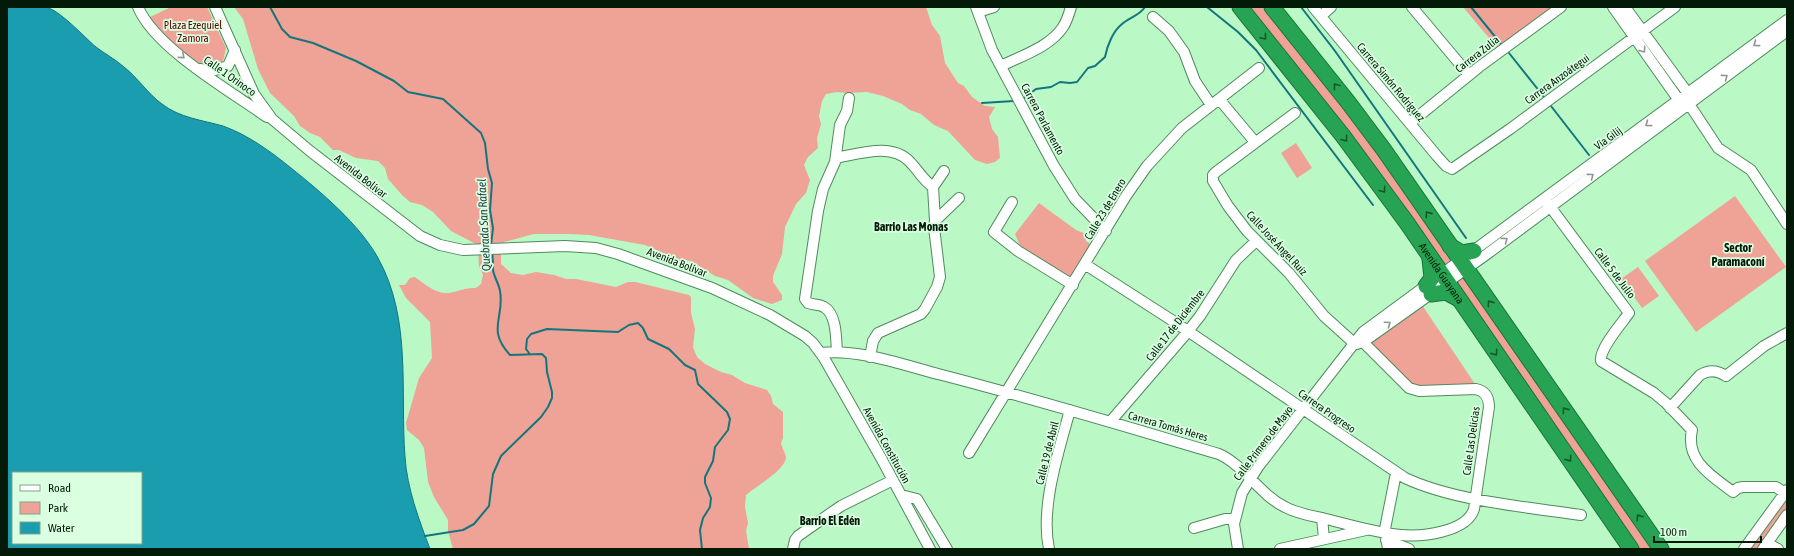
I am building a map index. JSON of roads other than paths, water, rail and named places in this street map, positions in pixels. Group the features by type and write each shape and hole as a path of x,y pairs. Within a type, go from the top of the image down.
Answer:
{"highway":[{"name":"Avenida Guayana","path":"1240,7 1343,136 1429,256 1631,549"},
{"path":"1272,7 1348,102 1450,246 1462,253 1470,264 1661,549"},
{"path":"1429,256 1432,272 1429,290 1446,292 1457,298"}],"street":[{"name":"Calle 1 Orinoco","path":"138,7 140,13 160,38 196,68 280,126"},
{"path":"215,7 260,102 280,126"},
{"path":"977,10 994,7"},
{"path":"1001,66 1038,47 1053,37 1064,25 1071,7"},
{"name":"Carrera Simón Rodríguez","path":"1313,7 1446,166 1452,169"},
{"path":"1321,16 1331,7"},
{"path":"1412,7 1469,75"},
{"name":"Carrera Zulia","path":"1410,123 1469,75 1561,7"},
{"path":"1612,7 1634,38 1687,101"},
{"path":"1625,7 1643,31 1718,148 1751,170 1787,224"},
{"name":"Carrera Anzoátegui","path":"1452,169 1634,38 1674,7"},
{"name":"Carrera Parlamento","path":"977,10 988,41 1064,183 1075,199 1106,231"},
{"path":"1153,17 1169,31 1184,52 1195,81 1211,105"},
{"name":"Vía Gilij","path":"1687,101 1787,20"},
{"name":"Vía Gilij","path":"1444,279 1470,264 1548,203 1687,101 1787,31"},
{"path":"196,68 212,71 228,66 235,50"},
{"name":"Calle 23 de Enero","path":"969,454 1126,196 1147,166 1182,128 1259,68"},
{"path":"837,352 834,326 829,313 822,306 808,303 805,299 818,211 823,189 836,158 840,125 846,111 849,98"},
{"path":"1220,99 1255,142"},
{"name":"Calle José Ángel Ruiz","path":"1295,113 1216,172 1212,178 1228,206 1256,241 1289,272 1324,316 1359,341"},
{"name":"Avenida Bolívar","path":"280,126 420,236 447,247 463,250 577,246 596,248 618,254 712,288 770,315 805,336 821,353"},
{"path":"836,158 870,152 883,151 898,153 909,160 921,177 933,188"},
{"path":"870,357 874,341 878,333 921,314 937,287 940,277 935,234 933,188 944,171"},
{"path":"935,221 960,198"},
{"path":"1012,202 994,232 1018,251 1073,285"},
{"name":"Calle 5 de Julio","path":"1548,203 1629,313 1608,342 1601,361 1654,393 1670,408 1692,430 1690,446 1696,460 1707,473 1733,492 1738,488 1743,487 1776,487 1786,492"},
{"name":"Calle 17 de Diciembre","path":"1110,422 1188,331 1236,260 1256,241"},
{"name":"Carrera Progreso","path":"1086,264 1188,331 1396,473 1420,485 1475,498 1581,516"},
{"name":"Calle Primero de Mayo","path":"1238,549 1234,535 1234,519 1242,493 1251,478 1303,409 1359,341 1444,279"},
{"path":"1670,408 1700,375 1705,372 1717,371 1726,376 1764,346 1787,333"},
{"name":"Calle Las Delicias","path":"1359,341 1409,388 1419,391 1476,388 1486,394 1489,401 1475,498"},
{"name":"Carrera Tomás Heres","path":"821,353 837,352 870,357 1007,392 1219,454 1237,466 1274,500 1286,508 1369,530 1386,540 1443,531 1455,527 1465,522 1472,515 1475,498"},
{"name":"Avenida Constitución","path":"821,353 930,549"},
{"name":"Calle 19 de Abril","path":"1049,549 1047,536 1048,505 1053,471 1070,410"},
{"path":"1396,473 1386,540 1409,549"},
{"path":"793,549 795,540 798,536 828,513 893,480"},
{"path":"1744,549 1786,492"},
{"path":"901,495 917,499 946,549"},
{"path":"1778,549 1765,546 1787,515"},
{"path":"1322,518 1324,540"},
{"path":"1194,528 1225,519 1234,519"},
{"path":"1280,549 1369,530"}],"water":[{"path":"40,6 51,9 64,18 96,47 129,71 152,96 169,109 184,116 223,126 250,139 275,156 315,188 361,233 378,258 389,281 396,306 402,356 406,469 414,504 430,549 7,549 7,7"}],"waterway":[{"name":"Quebrada San Rafael","path":"270,7 282,29 290,37 313,43 356,61 394,81 408,92 443,99 481,133 485,143 488,169 492,183 490,210 493,228 491,245"},
{"path":"1024,98 1036,89 1051,87 1060,82 1077,82 1088,68 1095,66 1105,57 1111,39 1119,27 1145,7"},
{"path":"1207,7 1238,32 1256,50 1373,205"},
{"path":"1301,7 1335,51 1466,238"},
{"path":"1471,7 1501,44"},
{"path":"1509,53 1544,97"},
{"path":"982,103 1014,101"},
{"path":"1551,106 1589,155"},
{"name":"Quebrada San Rafael","path":"425,536 463,530 474,524 489,506 493,474 501,456 541,417 552,398 546,358 542,354 510,355 499,338 498,323 501,300 493,270 492,251"},
{"path":"529,353 526,349 527,339 531,334 547,329 618,332 629,325 638,323 643,328 648,339 669,349 685,365 695,370 698,384 727,412 730,419 728,430 715,447 713,461 705,477 705,483 711,498 710,507 703,518 700,530 702,549"}],"district":[{"name":"Barrio Las Monas","path":"911,227"},
{"name":"Sector Paramaconí","path":"1738,255"},
{"name":"Barrio El Edén","path":"830,521"}],"park label":[{"name":"Plaza Ezequiel Zamora","path":"193,31"}]}
